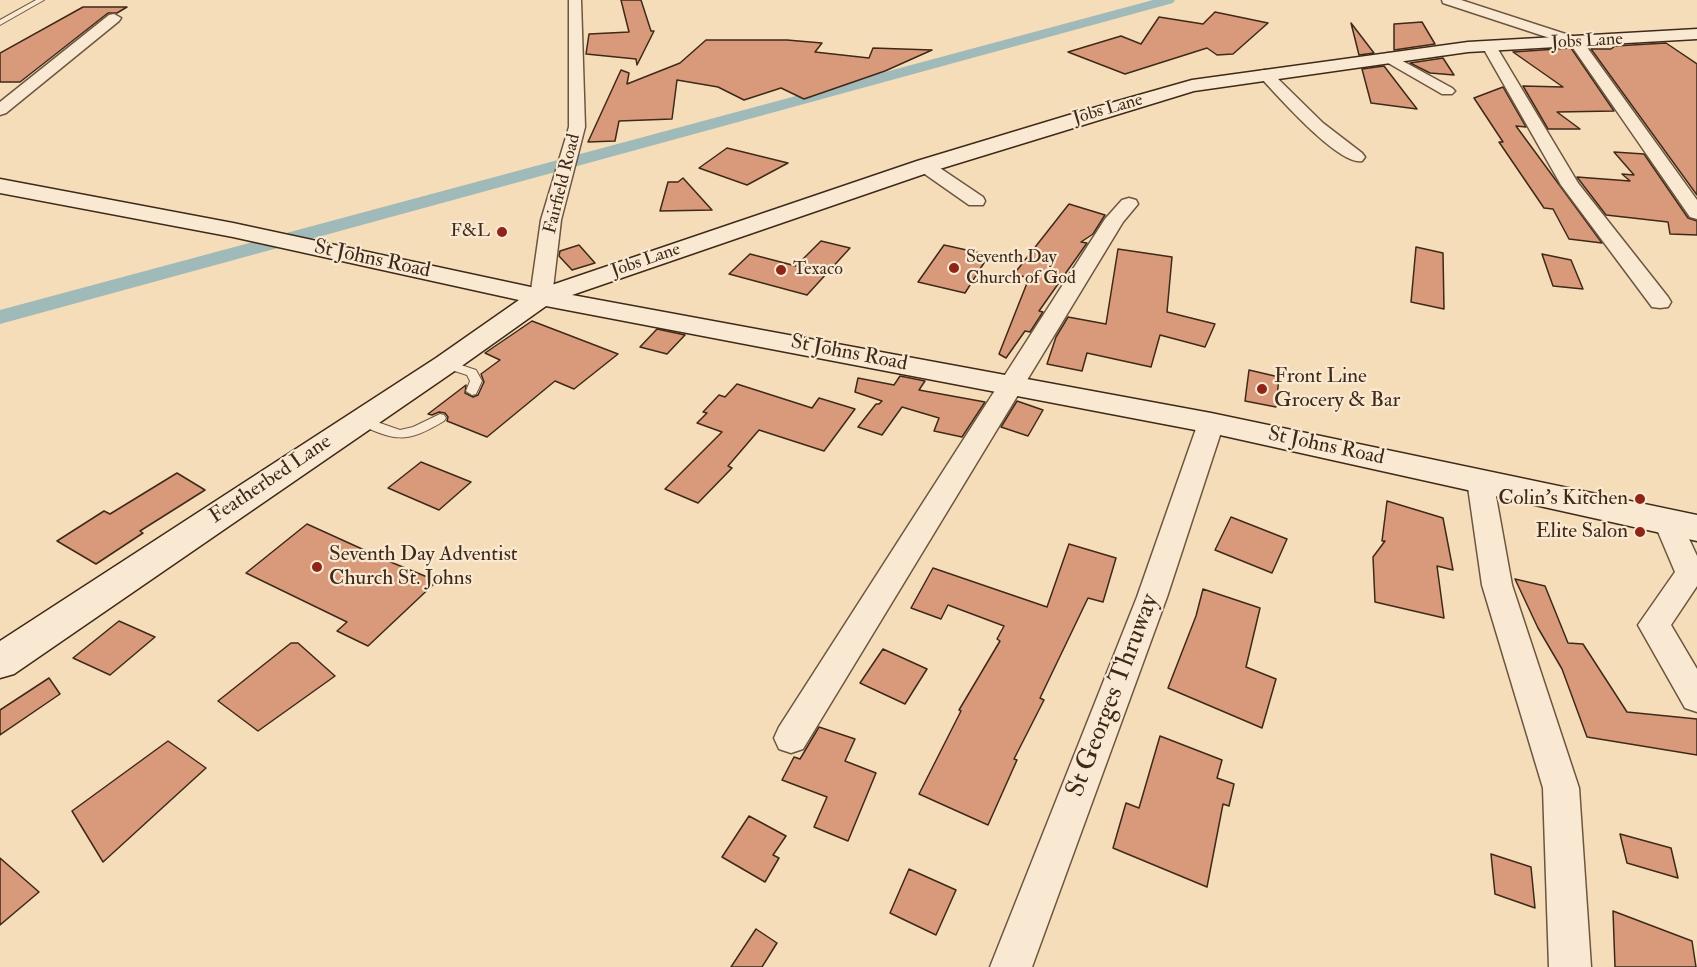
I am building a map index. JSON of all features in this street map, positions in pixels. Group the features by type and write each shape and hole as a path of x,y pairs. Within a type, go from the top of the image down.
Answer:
{"main road":[{"name":"Jobs Lane","path":"541,297 925,166 1192,86 1388,57 1489,46 1697,34"},
{"name":"St Johns Road","path":"0,186 232,230 541,297 1211,423 1697,528"},
{"name":"Featherbed Lane","path":"0,662 446,364 541,297"}],"street":[{"name":"Fairfield Road","path":"541,297 551,220 577,127 574,0"},
{"path":"1448,0 1576,42 1697,213"},
{"path":"0,110 114,18"},
{"path":"1489,46 1570,185 1660,302"},
{"path":"1388,57 1448,91"},
{"path":"1265,74 1317,127 1356,157"},
{"path":"925,166 976,201"},
{"path":"791,738 1115,219 1129,204"},
{"name":"St Georges Thruway","path":"1011,967 1152,597 1211,423"},
{"path":"1480,480 1497,585 1561,788 1570,967"},
{"path":"1667,520 1690,573 1654,625 1697,698"}],"lane":[{"path":"0,23 41,0"},
{"path":"446,364 472,373 476,381 472,391"},
{"path":"360,420 392,435 408,435 440,418"}],"building":[{"path":"621,0 641,0 651,31 654,31 637,65 636,59 586,54 589,34 629,32"},
{"path":"83,7 127,7 117,13 108,13 20,82 0,82 0,53"},
{"path":"1215,12 1268,23 1233,54 1217,55 1207,48 1125,74 1068,52 1121,36 1141,44 1159,17 1203,24"},
{"path":"1422,22 1435,44 1394,50 1394,24"},
{"path":"1351,23 1374,53 1359,55"},
{"path":"706,40 787,40 822,43 815,52 869,58 873,48 932,50 885,71 804,99 781,88 744,100 718,87 677,80 672,119 619,121 615,141 588,142 621,70 629,73 627,84 680,63"},
{"path":"1666,43 1697,64 1697,195 1591,49"},
{"path":"1571,48 1614,111 1557,112 1580,129 1548,129 1523,86 1563,87 1513,52"},
{"path":"1443,58 1454,75 1430,73 1410,63"},
{"path":"1384,66 1417,109 1371,103 1362,69"},
{"path":"1503,87 1526,127 1516,126 1602,243 1569,239 1553,209 1544,208 1499,142 1503,142 1474,98"},
{"path":"727,148 788,163 747,185 699,168"},
{"path":"1614,152 1644,154 1688,218 1697,221 1697,235 1670,234 1668,222 1606,215 1577,177 1630,181 1622,174 1634,175"},
{"path":"683,178 712,210 660,211 668,182 678,182"},
{"path":"1069,204 1105,215 1093,234 1081,242 1087,243 1039,311 1043,312 1030,332 1025,331 1006,358 999,354 1029,278 1014,274"},
{"name":"Texaco","path":"821,241 850,248 807,295 729,274 750,254 796,266"},
{"path":"579,245 595,263 572,270 559,256 560,251"},
{"name":"Seventh Day Church of God","path":"944,245 989,255 965,293 918,282"},
{"path":"1416,247 1443,253 1444,309 1411,302"},
{"path":"1118,249 1172,257 1167,312 1215,324 1205,347 1160,335 1151,367 1087,353 1082,371 1047,364 1056,337 1068,317 1106,324"},
{"path":"1542,254 1571,260 1583,289 1553,286"},
{"path":"532,321 618,354 574,389 555,381 487,437 447,421 448,417 445,413 428,414 466,385 465,393 473,397 478,395 484,382 481,374 500,360 485,353"},
{"path":"657,329 685,335 667,354 640,347"},
{"name":"Front Line Grocery & Bar","path":"1249,370 1279,377 1276,407 1245,401"},
{"path":"900,376 925,381 919,390 985,402 962,437 934,431 939,418 902,407 882,435 858,427 876,404 882,401 855,392 858,378 894,385"},
{"path":"737,384 812,408 819,398 855,409 824,451 759,430 728,466 732,468 698,503 665,489 722,432 697,423 707,413 703,412 719,395 725,397"},
{"path":"1017,401 1043,410 1028,436 1001,427"},
{"path":"421,462 471,482 439,510 388,488"},
{"path":"177,473 205,490 140,531 143,533 96,564 57,541 104,511 110,514"},
{"path":"1387,501 1443,518 1453,570 1437,566 1444,618 1375,602 1373,557 1385,541 1382,541"},
{"path":"1231,517 1287,539 1272,573 1215,550"},
{"path":"307,524 437,581 368,646 337,631 347,622 246,573"},
{"path":"1069,544 1116,558 1103,602 1088,598 1040,698 1044,700 1014,759 1017,760 988,825 919,794 961,711 959,710 1000,641 997,639 1004,626 948,605 941,619 911,608 933,568 1047,607"},
{"path":"1515,579 1545,586 1568,643 1583,644 1627,712 1697,719 1697,755 1587,737 1562,669 1538,628"},
{"path":"1203,589 1260,608 1246,667 1276,679 1262,728 1168,688 1196,616"},
{"path":"119,621 155,637 110,675 73,658"},
{"path":"291,643 298,643 335,676 258,731 218,701"},
{"path":"883,649 927,669 905,704 860,683"},
{"path":"49,678 60,694 0,735 0,710"},
{"path":"819,727 855,739 845,761 876,773 848,841 814,827 827,797 782,780 794,757 800,759"},
{"path":"1160,736 1222,760 1217,778 1234,784 1229,806 1223,804 1207,887 1113,848 1126,803 1139,808"},
{"path":"168,741 206,768 103,862 72,811"},
{"path":"749,816 786,836 773,855 779,858 765,882 722,857"},
{"path":"1620,834 1671,848 1678,878 1627,863"},
{"path":"1491,854 1531,867 1535,908 1495,894"},
{"path":"0,858 39,892 0,925"},
{"path":"909,869 956,890 936,935 890,913"},
{"path":"1613,911 1692,941 1696,967 1615,967"},
{"path":"756,929 777,943 762,967 731,967"}],"waterway":[{"path":"0,317 1168,0"}],"place":[{"name":"F&L","path":"502,232"},
{"name":"Seventh Day Church of God","path":"954,268"},
{"name":"Texaco","path":"781,270"},
{"name":"Front Line Grocery & Bar","path":"1262,389"},
{"name":"Colin's Kitchen","path":"1640,499"},
{"name":"Elite Salon","path":"1640,532"},
{"name":"Seventh Day Adventist Church St. Johns","path":"317,567"}]}
